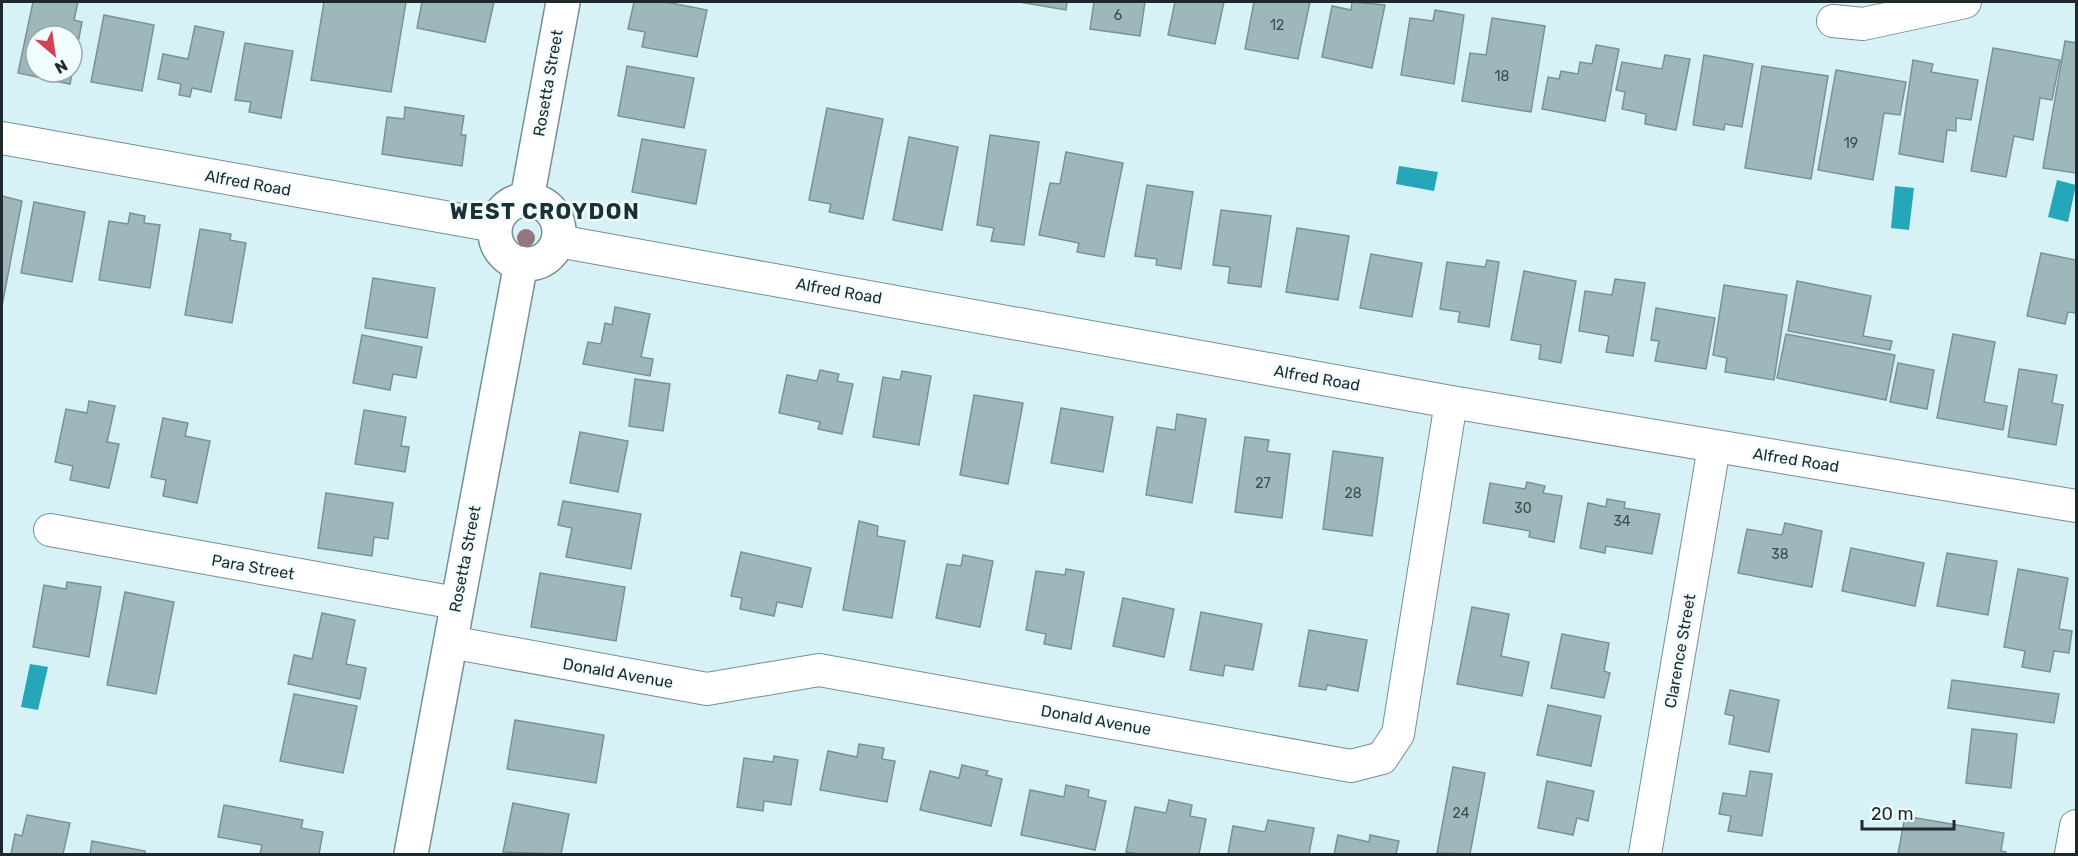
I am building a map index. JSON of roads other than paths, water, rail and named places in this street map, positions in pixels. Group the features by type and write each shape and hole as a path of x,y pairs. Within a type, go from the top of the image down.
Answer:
{"street":[{"name":"Rosetta Street","path":"527,199 563,2"},
{"path":"1833,21 1863,24 1965,2"},
{"name":"Alfred Road","path":"2,138 495,226"},
{"path":"527,199 543,203 552,211 558,221 558,241 548,256 538,262 521,263 506,256 499,248 495,226 506,208 527,199"},
{"name":"Alfred Road","path":"558,241 1451,402 2076,506"},
{"name":"Rosetta Street","path":"411,855 521,263"},
{"name":"Donald Avenue","path":"450,642 707,689 819,669 1351,766 1382,758 1398,734 1451,402"},
{"name":"Clarence Street","path":"1645,855 1714,447"},
{"name":"Para Street","path":"50,530 456,603"},
{"path":"2072,855 2076,826"}],"water":[{"path":"1399,166 1438,172 1434,191 1396,184"},
{"path":"2057,180 2076,185 2068,222 2048,217"},
{"path":"1895,186 1914,188 1909,230 1891,228"},
{"path":"30,664 48,667 38,710 21,707"}],"district":[{"name":"WEST CROYDON","path":"545,211"}]}
